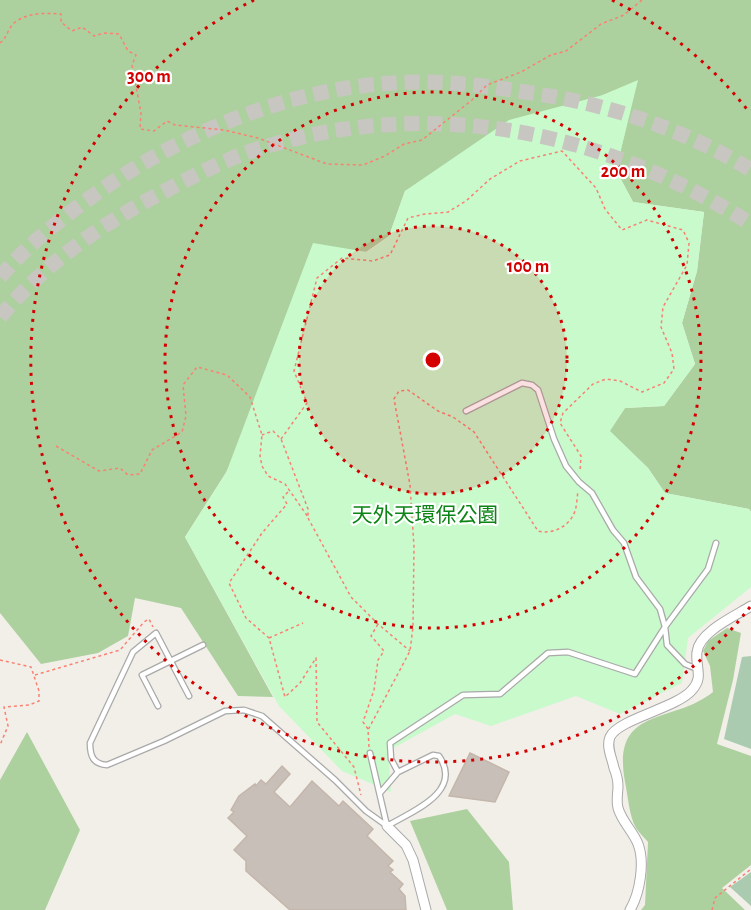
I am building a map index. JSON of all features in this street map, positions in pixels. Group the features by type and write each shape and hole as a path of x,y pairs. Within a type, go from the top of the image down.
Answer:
{"street":[{"path":"630,910 638,892 641,860 639,845 618,811 616,801 618,784 608,747 610,735 691,692 698,683 700,670 697,652 701,640 751,606"},
{"path":"387,826 406,845 416,870 426,910"}],"lane":[{"path":"466,411 522,383 532,385 538,390 554,439 566,466 592,493 613,530 624,543 636,577 660,609 665,627 666,645 685,664 700,670"},
{"path":"398,772 391,759 390,743 463,695 500,694 548,653 568,652 635,674 665,627 708,569 716,543"},
{"path":"189,696 156,633 133,652 90,743 90,753 94,760 107,765 164,741 225,711 244,710 261,716 366,811 387,826"},
{"path":"158,706 142,675 203,645"},
{"path":"370,753 387,826"},
{"path":"380,793 398,772 433,755 439,756 444,763 446,776 440,793 387,826"}],"path":[{"path":"0,43 14,23 36,13 62,14 61,22 72,31 82,27 94,36 104,33 119,34 128,51 136,55 132,65 141,113 140,129 154,131 167,121 175,125 224,130 258,138 327,164 363,165 385,156 404,144 422,140 487,85 521,72 551,55 567,51 601,24 624,15 642,0"},
{"path":"281,439 307,403 294,371 317,278 342,258 373,261 390,255 408,218 425,213 448,212 466,201 490,179 520,161 562,151 596,188 605,209 622,231 647,220 683,230 689,243 687,265 663,307 661,327 672,353 674,369 664,382 642,392 620,381 606,379 593,384 563,413 560,423 581,456 576,510 559,529 547,533 538,531 474,432 408,390 399,391 394,399 410,485 414,547 413,627 410,651 368,730"},
{"path":"56,446 99,471 120,468 129,475 140,474 152,450 182,432 186,416 183,385 197,367 227,375 250,397 261,435 262,466 268,476 285,484 308,518 351,597 410,651"},
{"path":"261,435 273,430 281,439 308,509 308,518"},
{"path":"289,491 282,497 287,504 262,533 229,583 246,618 268,638 285,697 300,683 316,658 317,722 354,767 366,811"},
{"path":"35,675 120,650 149,619 156,633"},
{"path":"268,638 303,623"},
{"path":"370,753 368,730 363,722 374,690 378,660 384,651 371,636 378,624"},
{"path":"0,660 32,667 39,690 39,701 29,705 4,708 8,726 0,745"},
{"path":"712,910 715,898 751,869"}],"green space":[{"path":"0,0 751,0 751,512 749,509 665,493 648,468 609,431 625,408 664,406 695,364 682,323 697,271 704,212 633,202 616,170 637,81 603,95 405,191 389,236 366,252 185,537 273,697 238,696 181,608 135,598 128,636 98,653 41,664 0,613"},
{"name":"天外天環保公園","path":"638,80 616,170 633,202 704,212 697,271 682,323 695,364 664,406 625,408 610,431 648,468 665,493 749,509 751,512 751,587 688,638 682,683 620,714 576,696 491,726 455,714 388,751 391,792 342,771 279,706 185,537 226,473 313,243 367,252 389,236 405,191 509,120 603,95"},
{"path":"727,628 741,633 733,680 717,744 751,756 751,865 722,888 745,910 641,910 645,905 648,842 636,828 630,812 623,757 627,740 636,728 648,720 697,702 713,692 710,666 703,651 708,641"},
{"path":"751,656 751,749 724,739 742,657"},
{"path":"27,732 80,830 45,910 0,910 0,780"},
{"path":"467,809 509,862 513,910 447,910 410,821"},
{"path":"751,872 751,906 730,887"}],"building":[{"path":"470,753 509,772 495,802 449,796"},
{"path":"282,766 290,774 274,792 290,807 312,781 339,806 343,801 373,829 367,836 393,861 388,866 393,870 390,872 403,884 399,889 405,896 406,910 290,910 246,871 246,861 234,850 247,836 228,818 234,812 231,810 239,796 255,784 256,786 261,780 266,784"}],"tunnel":[{"path":"0,277 24,252 64,217 107,186 181,142 261,109 344,88 387,83 454,83 555,97 642,119 698,142 751,170"},
{"path":"0,317 36,279 76,246 142,203 201,172 264,147 328,132 391,124 454,124 516,132 577,145 637,166 695,192 751,224"}]}
